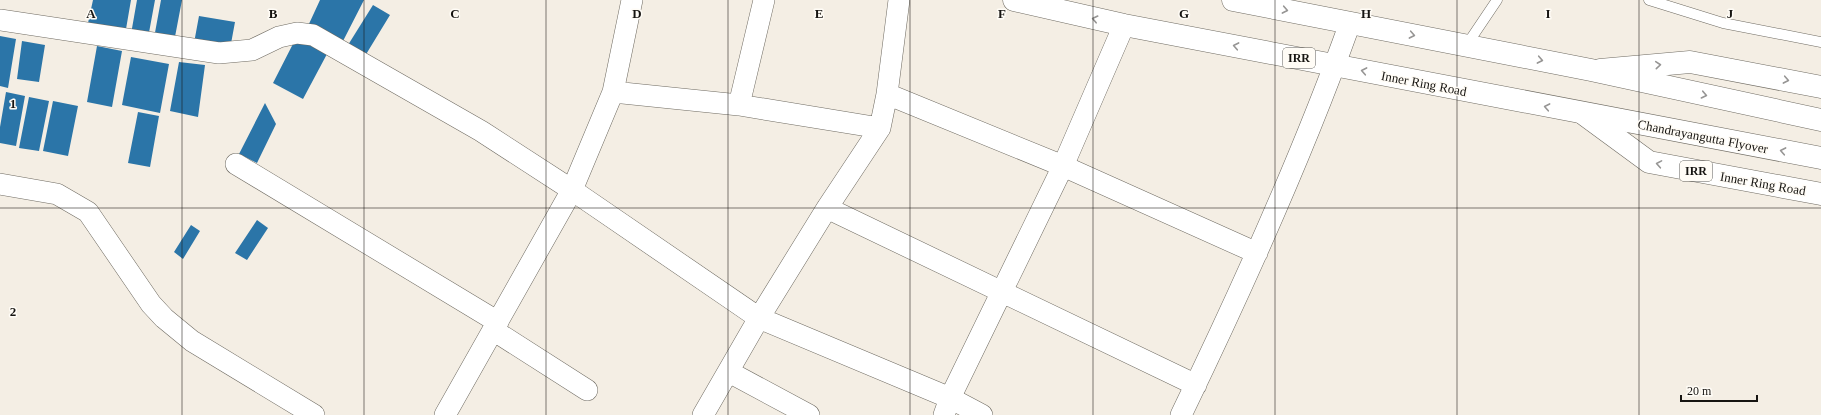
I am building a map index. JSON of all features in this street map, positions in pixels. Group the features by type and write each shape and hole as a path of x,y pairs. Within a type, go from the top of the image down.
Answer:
{"main road":[{"name":"Inner Ring Road","path":"1014,0 1124,25 1585,115 1649,162 1821,194"},
{"path":"1233,0 1591,70 1821,120"},
{"path":"1591,70 1690,62 1821,87"},
{"name":"Chandrayangutta Flyover","path":"1585,115 1821,158"}],"street":[{"path":"445,415 572,190 613,92 632,0"},
{"path":"739,105 764,0"},
{"path":"703,415 759,318 827,208 880,128 887,94 899,0"},
{"path":"0,20 219,53 252,50 279,37 297,33 313,35 481,131 572,190 759,318 947,407 982,415"},
{"path":"1181,415 1257,253 1335,65 1350,23"},
{"path":"947,407 1063,166 1124,25"},
{"path":"613,92 739,105 880,128"},
{"path":"887,94 1063,166 1257,253"},
{"path":"236,164 496,326 587,390"},
{"path":"0,184 57,194 88,212 151,304 164,318 192,341 314,415"},
{"path":"827,208 1196,385"},
{"path":"728,372 809,415"}],"lane":[{"path":"1466,46 1497,0"},
{"path":"1649,0 1724,23 1821,42"}],"building":[{"path":"93,0 131,0 126,29 88,23"},
{"path":"137,0 155,0 148,38 131,34"},
{"path":"161,0 182,0 174,42 154,38"},
{"path":"320,0 364,0 342,43 308,26"},
{"path":"373,5 390,15 365,56 348,45"},
{"path":"199,16 235,22 230,49 194,43"},
{"path":"0,36 16,39 8,88 0,86"},
{"path":"296,38 327,54 303,99 273,83"},
{"path":"22,41 45,45 39,82 17,79"},
{"path":"97,46 122,51 112,107 87,102"},
{"path":"131,57 169,64 160,113 122,105"},
{"path":"179,62 205,65 198,117 170,111"},
{"path":"6,92 25,96 16,146 0,143 0,127"},
{"path":"29,97 49,101 39,151 19,148"},
{"path":"53,101 78,106 68,156 43,151"},
{"path":"265,103 276,124 257,163 239,154"},
{"path":"138,112 159,116 150,167 128,163"},
{"path":"257,220 268,228 247,260 235,253"},
{"path":"191,225 200,231 183,259 174,252"}]}
